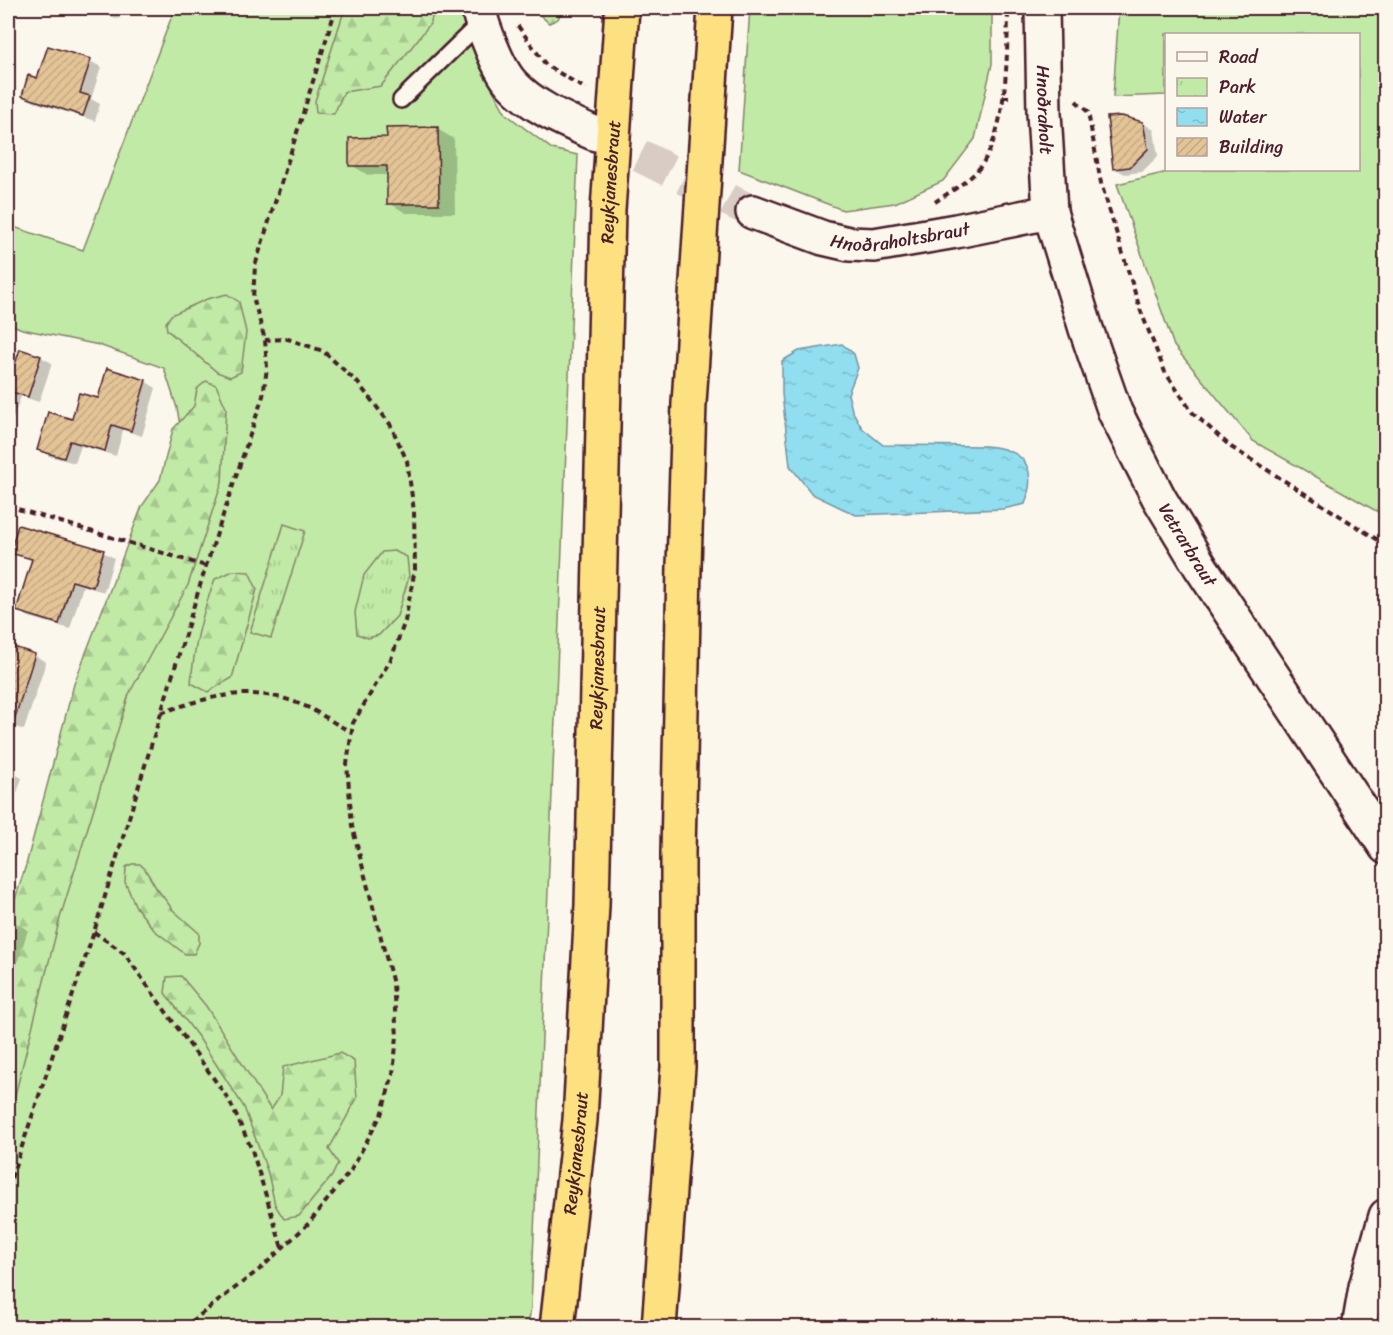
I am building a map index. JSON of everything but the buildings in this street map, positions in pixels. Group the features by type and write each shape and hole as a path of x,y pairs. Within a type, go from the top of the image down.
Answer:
{"highway":[{"name":"Reykjanesbraut","path":"557,1328 580,1120 592,905 608,210 622,8"},
{"path":"659,1328 678,1067 679,841 689,403 716,8"}],"street":[{"name":"Hnoðraholt","path":"1042,8 1044,113 1050,212"},
{"path":"480,14 495,54 511,84 540,107 596,134"},
{"name":"Hnoðraholtsbraut","path":"753,212 822,238 849,244 874,245 1050,212"},
{"name":"Vetrarbraut","path":"1050,212 1115,412 1159,498 1200,566 1386,847"},
{"path":"1359,1328 1375,1248 1386,1216"}],"lane":[{"path":"401,100 480,14"}],"path":[{"path":"8,1188 94,932 207,566 263,396 267,368 265,340 253,297 255,266 336,8"},
{"path":"935,202 976,171 987,154 997,128 1007,69 1008,8"},
{"path":"515,21 546,65 587,90"},
{"path":"1101,183 1140,309 1166,372 1192,412 1231,447 1386,545"},
{"path":"183,1328 260,1269 309,1223 351,1170 381,1115 393,1074 397,1036 393,984 352,826 347,764 353,723 391,659 405,621 415,569 414,511 407,461 390,424 358,383 323,351 288,339 265,340"},
{"path":"8,506 207,566"},
{"path":"161,713 200,699 265,694 282,697 309,708 352,732"},
{"path":"94,932 124,953 229,1101 252,1150 282,1248"}],"green space":[{"path":"175,8 463,8 479,65 506,114 552,149 578,155 531,1307 528,1327 8,1328 8,994 188,471 177,408 164,368 99,345 22,329 8,323 8,225 83,250"},
{"path":"345,8 435,8 430,24 381,86 344,92 334,114 316,113 315,101"},
{"path":"536,8 563,8 558,19 549,23"},
{"path":"750,8 992,8 992,64 975,139 943,181 895,203 843,210 739,170"},
{"path":"1119,8 1385,8 1385,516 1253,441 1174,346 1117,184 1172,171 1360,171 1360,33 1165,33 1165,95 1113,97"},
{"path":"227,294 239,302 246,332 241,372 230,377 217,372 167,330 166,323 171,315 207,299"},
{"path":"206,381 216,385 226,408 222,482 188,585 129,694 60,918 8,1123 8,921 26,865 74,684 142,506 160,480 173,429 194,406 197,389"},
{"path":"284,524 305,531 271,638 250,632"},
{"path":"394,551 407,557 409,577 397,616 379,635 368,638 357,634 355,612 364,575 382,552"},
{"path":"233,571 249,572 257,589 232,678 208,692 191,683 196,643 215,579"},
{"path":"140,864 145,869 173,910 199,933 199,943 194,954 185,954 154,930 136,907 125,882 126,867"},
{"path":"181,976 206,1006 271,1110 280,1096 283,1067 340,1053 354,1061 357,1098 329,1149 338,1163 332,1176 299,1216 284,1219 275,1205 268,1173 244,1107 199,1038 165,993 167,977"}],"water":[{"path":"842,344 854,354 858,368 848,394 852,410 862,428 883,445 985,446 1010,451 1024,462 1028,470 1029,491 1025,504 1003,509 856,515 812,494 790,466 782,394 782,361 799,351"}],"tunnel":[{"path":"596,134 753,212"}]}
